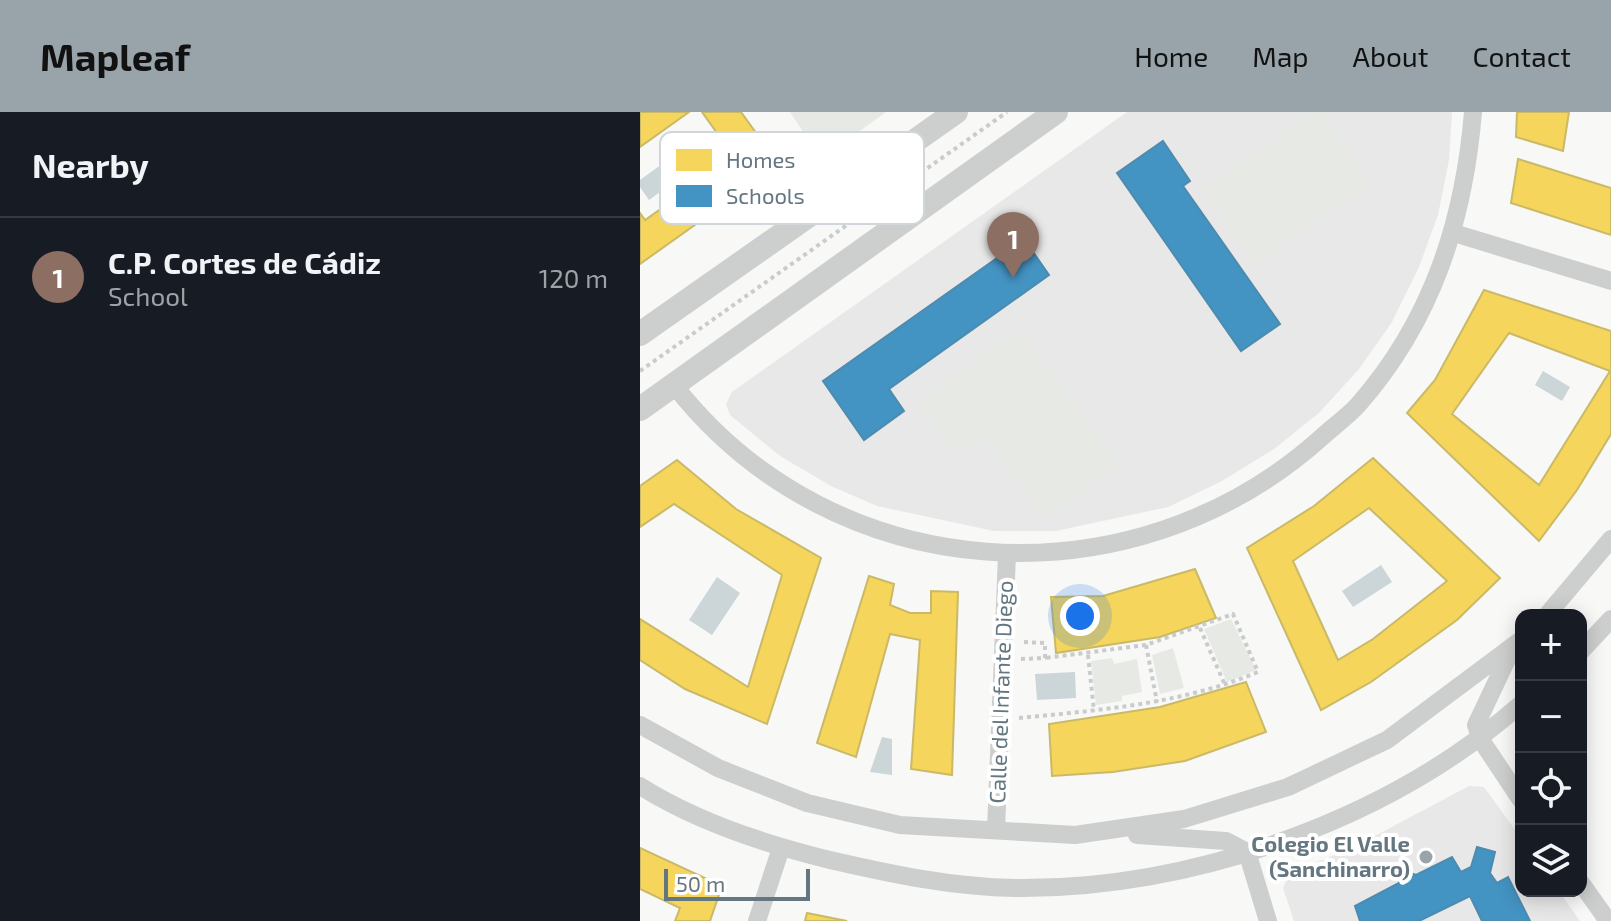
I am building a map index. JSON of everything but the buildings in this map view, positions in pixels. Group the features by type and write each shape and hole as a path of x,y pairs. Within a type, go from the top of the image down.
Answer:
{"street":[{"path":"924,134 956,112"},
{"path":"924,206 1056,112"},
{"path":"674,385 705,425 767,473 821,506 881,531 943,547 1007,554 1104,547 1199,519 1285,471 1358,405 1407,336 1454,233 1468,171 1473,112"},
{"path":"640,334 797,224"},
{"path":"640,409 899,224"},
{"path":"1454,233 1611,281"},
{"path":"1552,609 1611,539"},
{"name":"Calle del Infante Diego","path":"996,830 1007,554"},
{"path":"1587,645 1611,619"},
{"path":"1075,835 1184,819 1288,787 1387,740 1515,645"},
{"path":"1515,648 1476,725 1481,740 1515,791"},
{"path":"640,786 674,807 781,848 903,877 1015,888 1150,877 1298,836 1377,801 1481,740 1515,709"},
{"path":"640,725 718,768 807,803 900,825 1075,835 1156,835 1226,841 1247,852 1268,921"},
{"path":"757,921 781,848"},
{"path":"1587,891 1608,921"}],"path":[{"path":"924,171 1007,112"},
{"path":"640,371 848,224"},
{"path":"1019,718 1157,703 1225,685 1258,672 1233,614 1146,645 1088,655 1021,659"},
{"path":"1200,628 1225,685"},
{"path":"1022,642 1045,643 1045,658"},
{"path":"1146,645 1157,703"},
{"path":"1088,655 1094,711"}],"shaded area":[{"path":"790,112 886,112 858,132 803,132"},
{"path":"1127,112 1452,112 1449,160 1438,215 1419,267 1392,322 1359,369 1319,413 1274,449 1222,481 1168,507 1056,531 994,531 877,506 831,486 780,456 730,415 726,404 732,392"},
{"path":"1311,112 1321,112 1371,181 1257,264 1203,190"},
{"path":"660,166 660,192 649,200 640,187 640,180"},
{"path":"1018,329 1118,465 1045,519 984,436 956,456 918,402"},
{"path":"1543,371 1570,387 1562,401 1535,385"},
{"path":"1381,565 1392,582 1353,607 1342,591"},
{"path":"717,577 740,593 712,635 689,620"},
{"path":"1231,619 1256,670 1227,682 1204,629"},
{"path":"1173,648 1184,688 1160,694 1152,655"},
{"path":"1112,658 1114,664 1137,659 1142,692 1122,696 1122,701 1096,705 1091,661"},
{"path":"1075,672 1076,698 1037,700 1035,674"},
{"path":"882,737 892,739 892,775 870,772"},
{"name":"Colegio El Valle (Sanchinarro)","path":"1469,786 1484,787 1515,830 1515,897 1563,897 1580,921 1294,921 1283,888 1289,874 1356,846"}],"place":[{"name":"C.P. Cortes de Cádiz","path":"1013,278"},
{"name":"Colegio El Valle (Sanchinarro)","path":"1426,857"}]}
